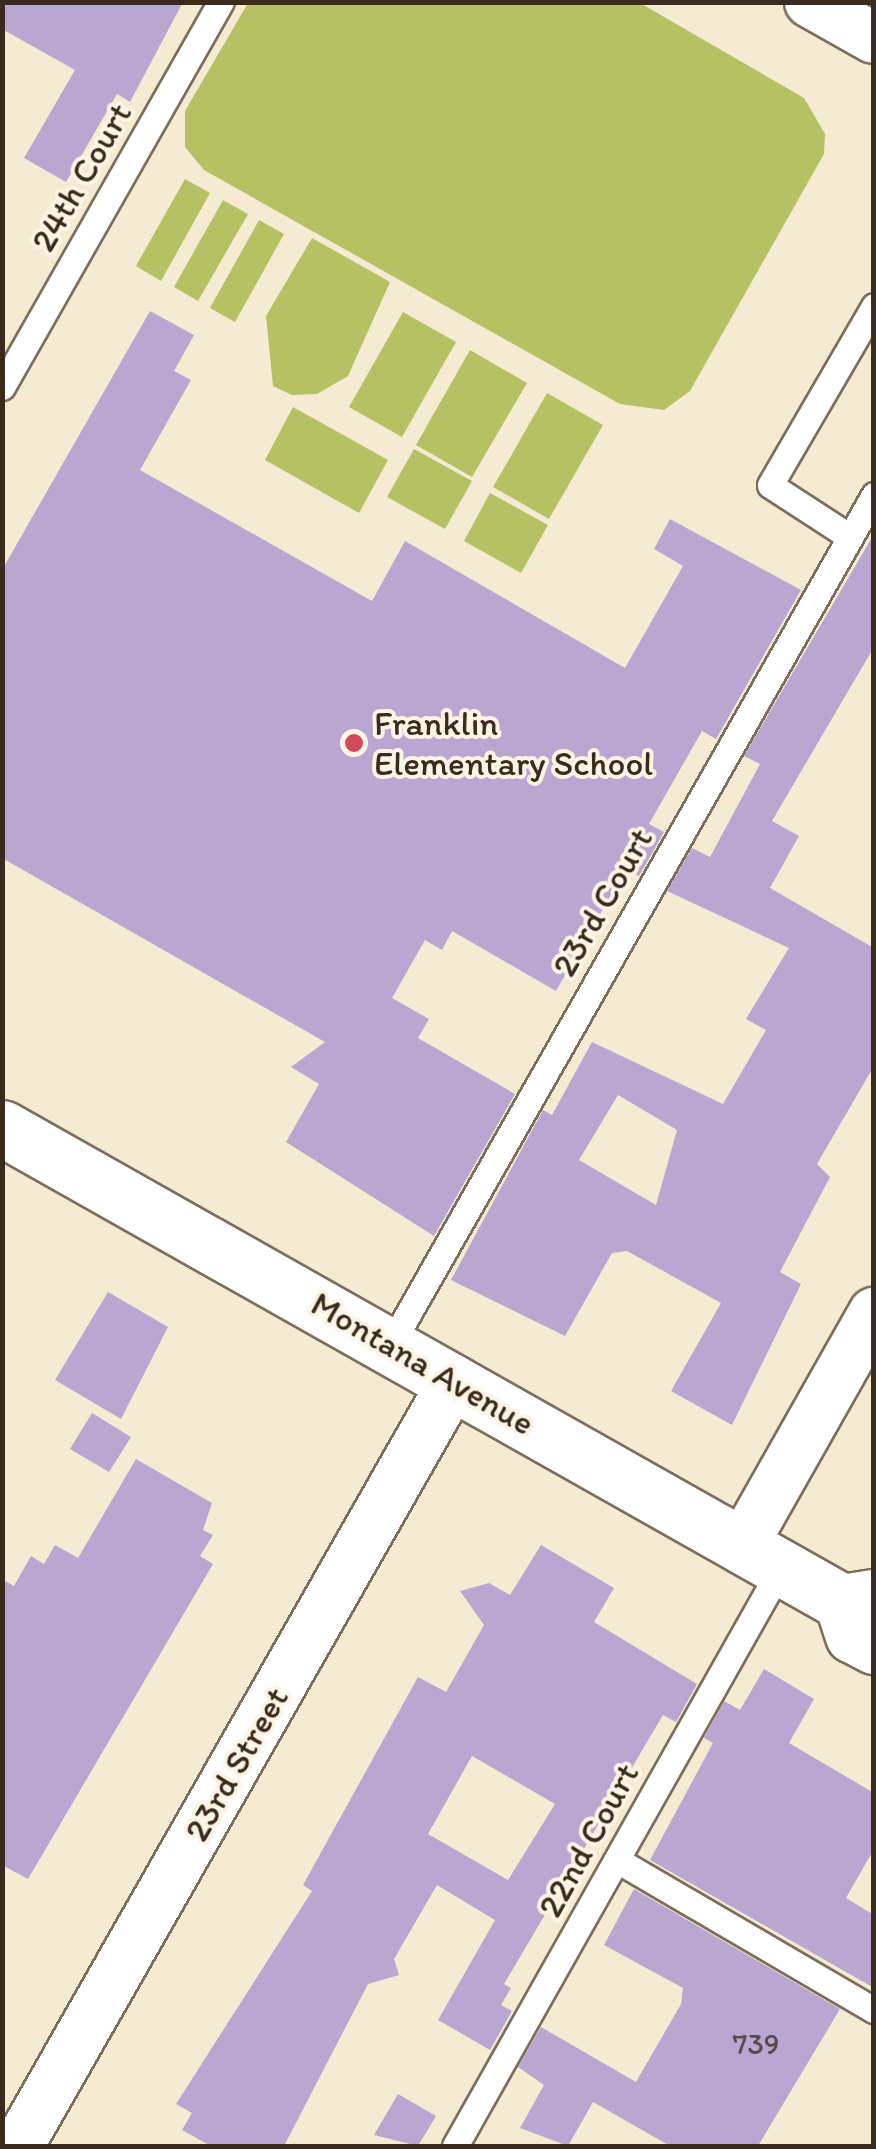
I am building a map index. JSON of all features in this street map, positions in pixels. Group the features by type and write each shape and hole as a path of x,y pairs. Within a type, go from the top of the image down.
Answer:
{"street":[{"path":"810,2 874,38"},
{"name":"Montana Avenue","path":"2,1128 762,1557 858,1600 853,1635 874,1646"},
{"path":"762,1557 874,1312"},
{"name":"23rd Street","path":"18,2146 454,1381"}],"lane":[{"name":"24th Court","path":"2,386 221,2"},
{"path":"850,536 770,485 874,306"},
{"name":"23rd Court","path":"390,1344 874,495"},
{"name":"22nd Court","path":"456,2146 617,1860 762,1557"},
{"path":"617,1860 874,2010"}],"green space":[{"path":"248,3 640,3 804,98 825,134 824,154 690,391 664,410 620,404 204,170 185,147 185,111"},
{"path":"185,179 210,193 161,281 136,266"},
{"path":"223,200 248,214 198,301 174,287"},
{"path":"259,220 284,234 235,322 210,308"},
{"path":"312,238 390,282 348,376 317,394 292,395 273,386 266,316"},
{"path":"403,312 456,342 402,437 349,407"},
{"path":"470,350 527,383 472,477 416,445"},
{"path":"547,393 603,425 549,519 493,487"},
{"path":"293,407 388,460 359,513 265,460"},
{"path":"414,449 472,481 445,529 387,497"},
{"path":"490,493 548,525 521,573 464,541"}],"building":[{"path":"2,2 183,2 130,102 117,94 66,182 24,158 75,70 2,29"},
{"path":"150,311 194,335 174,371 191,380 140,470 372,601 405,541 625,668 683,566 654,549 670,519 801,590 716,739 702,731 649,824 664,832 639,876 626,869 556,991 452,931 442,950 425,940 392,998 429,1019 418,1038 515,1094 434,1236 286,1142 319,1084 291,1067 325,1042 2,858 2,570"},
{"path":"874,534 874,647 772,821 799,836 770,888 874,948 874,1066 817,1164 830,1177 780,1272 801,1284 732,1425 671,1391 721,1303 627,1251 612,1253 565,1336 451,1280 543,1110 552,1115 592,1042 723,1104 766,1030 746,1019 789,948 667,891 692,848 710,857 760,764 744,756","holes":["618,1095 677,1130 656,1205 579,1160"]},
{"path":"108,1292 168,1327 121,1419 55,1380"},
{"path":"92,1413 131,1437 109,1472 70,1449"},
{"path":"136,1459 212,1503 203,1530 213,1535 200,1556 213,1564 28,1879 2,1865 2,1579 14,1586 31,1556 44,1564 55,1545 78,1558"},
{"path":"541,1545 614,1588 594,1622 697,1684 676,1722 663,1715 504,1984 511,1988 501,2005 512,2011 490,2050 438,2020 495,1920 437,1885 394,1959 399,1975 368,1984 284,2146 211,2146 182,2130 192,2113 176,2104 312,1891 303,1885 418,1677 446,1692 484,1625 460,1591 489,1583 510,1595","holes":["472,1756 555,1804 508,1880 428,1834"]},
{"path":"764,1669 814,1699 789,1743 874,1793 874,1849 846,1898 874,1915 874,1988 650,1860 713,1743 704,1738 724,1701 740,1710"},
{"path":"634,1889 840,2009 758,2146 670,2146 593,2102 568,2146 520,2128 544,2085 518,2067 541,2027 636,2082 681,2004 683,1988 604,1945"},
{"path":"398,2094 436,2116 418,2146 374,2135"}],"place":[{"name":"Franklin Elementary School","path":"354,743"}]}
